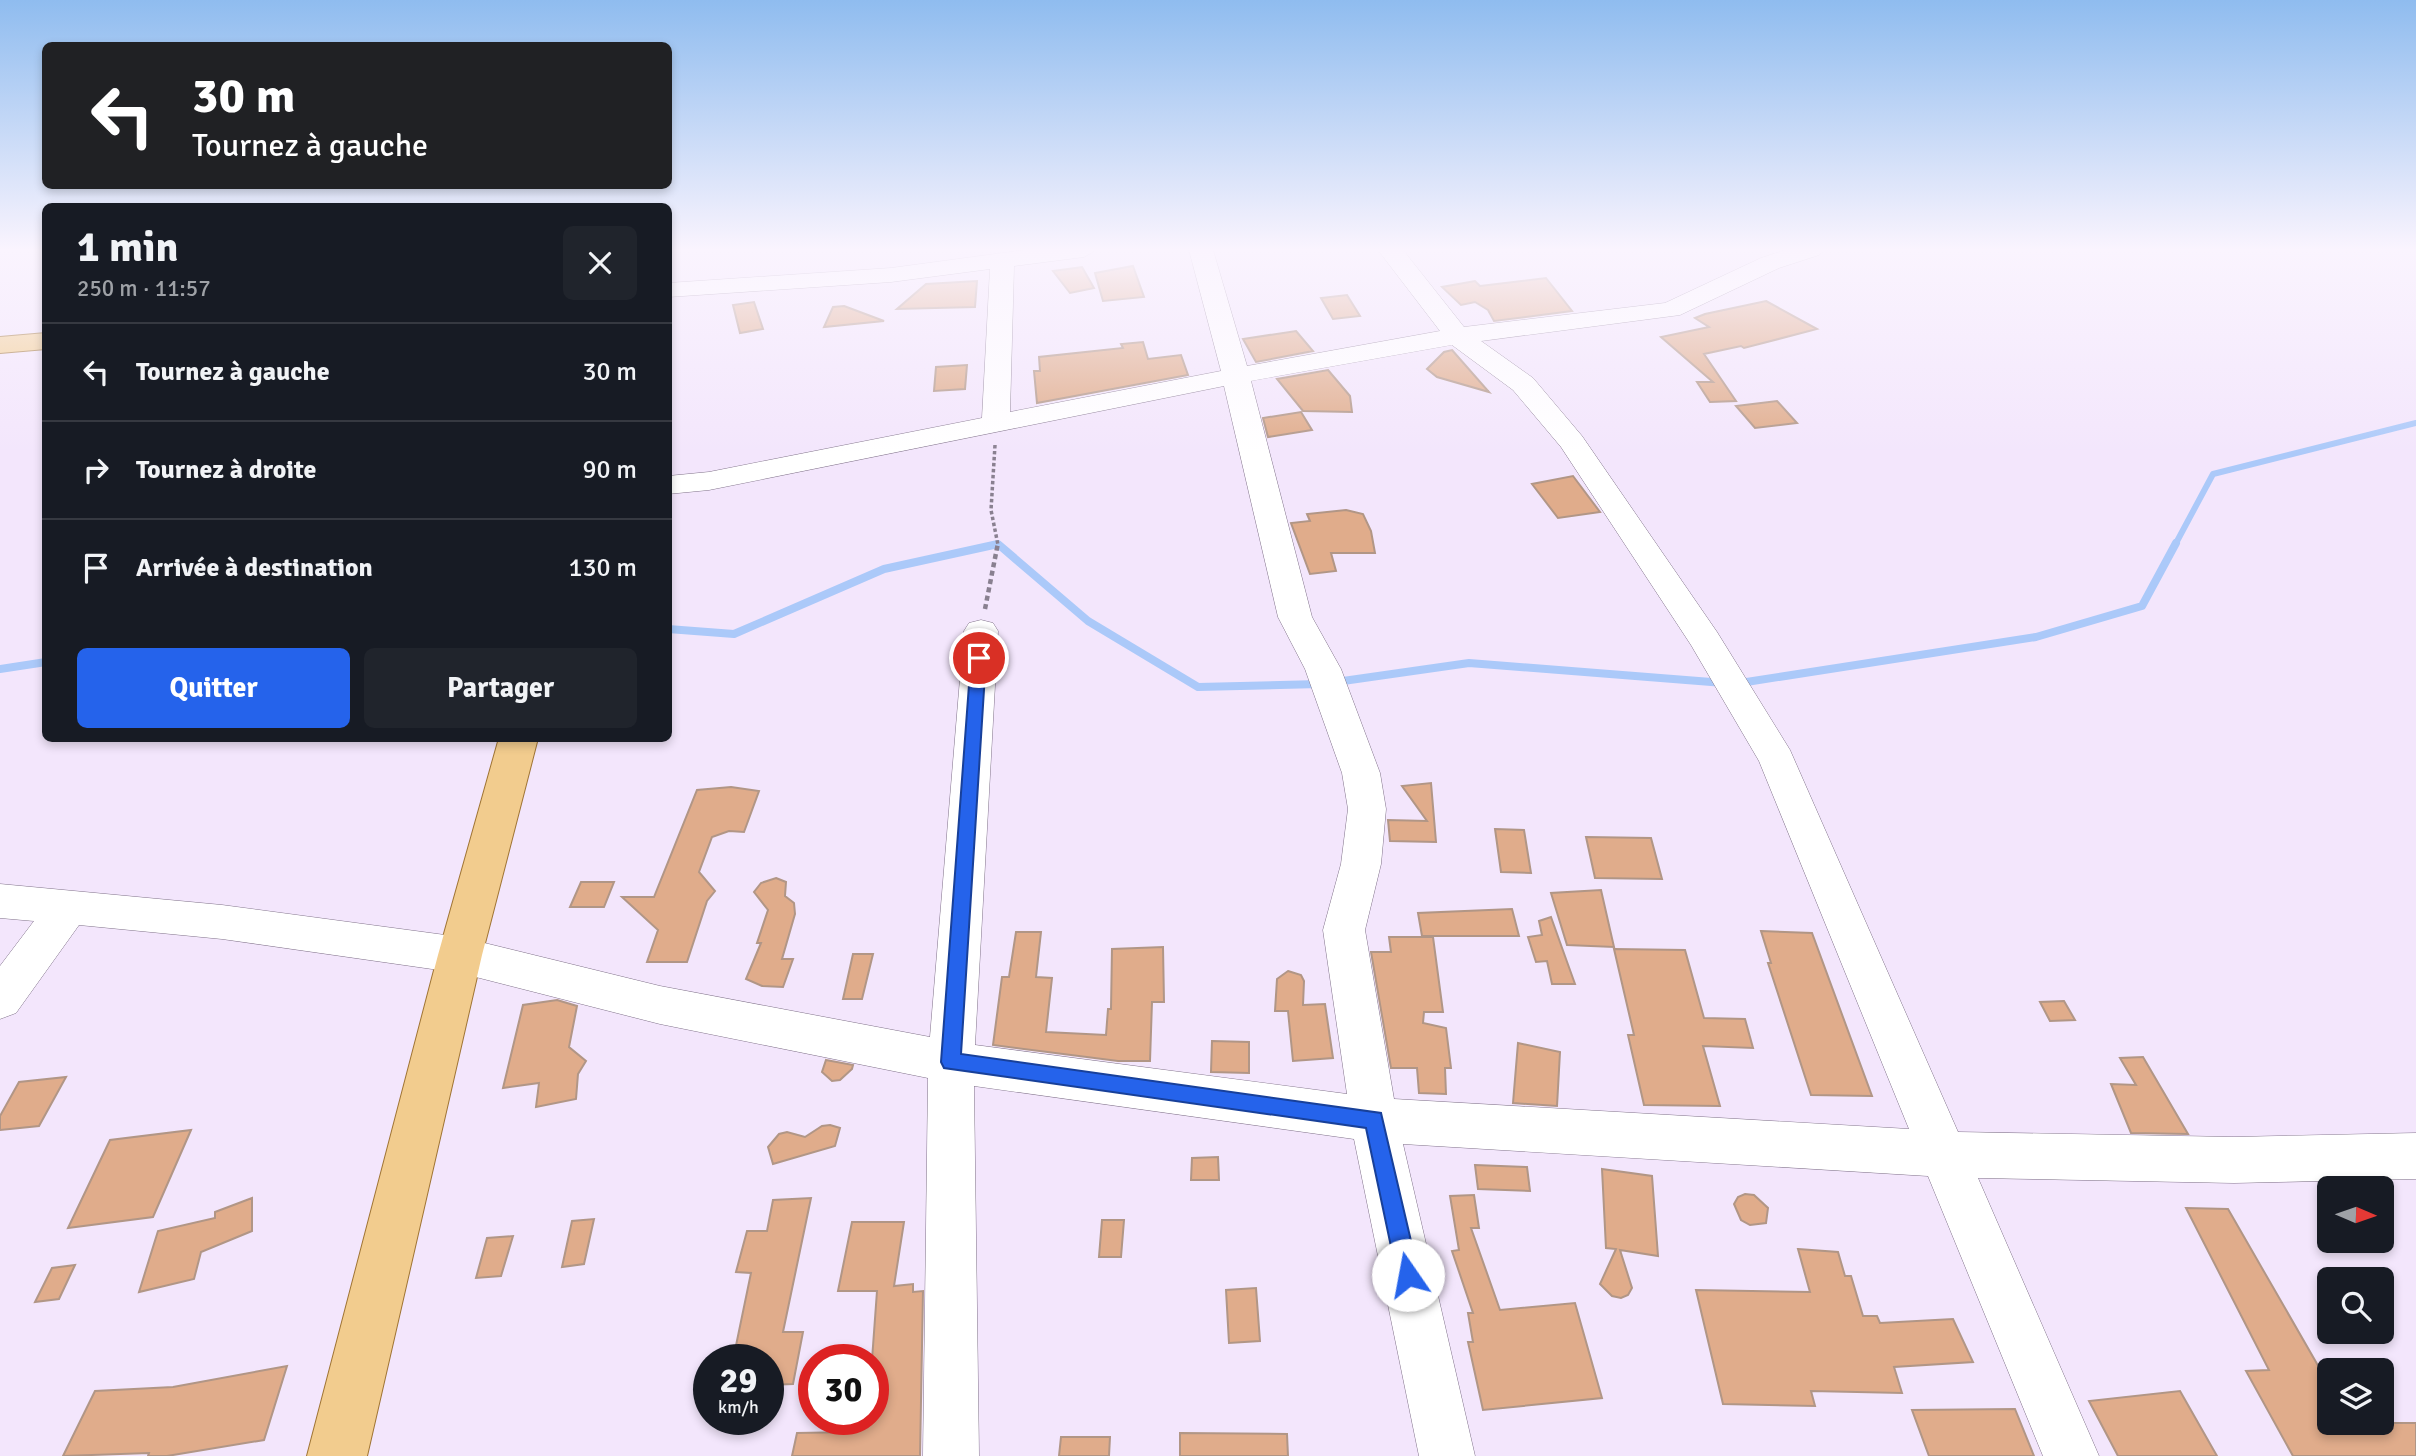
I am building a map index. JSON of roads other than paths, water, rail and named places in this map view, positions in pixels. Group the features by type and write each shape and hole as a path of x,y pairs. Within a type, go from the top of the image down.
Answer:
{"main road":[{"path":"0,345 42,341"},
{"path":"337,1456 460,954 518,742"}],"street":[{"path":"996,423 1000,318"},
{"path":"1223,318 1282,572 1296,617 1322,669 1361,773 1367,809 1361,864 1344,930 1374,1120 1447,1456"},
{"path":"1443,318 1457,336 1523,383 1572,442 1705,640 1777,760 2071,1456"},
{"path":"672,485 709,481 1236,376 1457,336 1606,318"},
{"path":"951,1456 951,1062 981,631"},
{"path":"0,901 222,922 460,954 660,1005 951,1062 1374,1120 1942,1154 2234,1160 2416,1156"},
{"path":"0,1000 68,908"}],"waterway":[{"path":"2175,545 2213,474 2416,423"},
{"path":"1740,683 2036,637 2142,606 2176,543"},
{"path":"672,629 734,634 884,569 998,544 1088,621 1198,687 1320,684"},
{"path":"0,669 42,663"},
{"path":"1336,682 1469,663 1724,683"}]}
